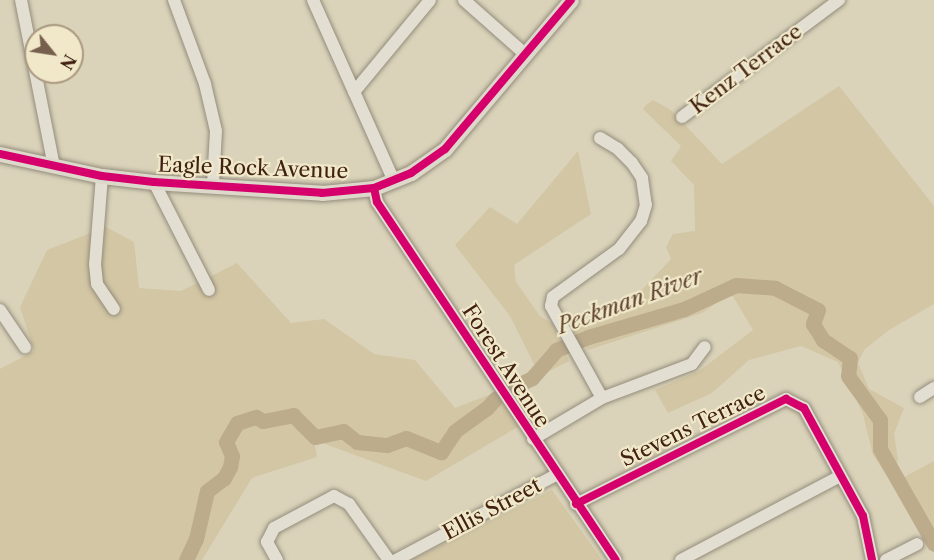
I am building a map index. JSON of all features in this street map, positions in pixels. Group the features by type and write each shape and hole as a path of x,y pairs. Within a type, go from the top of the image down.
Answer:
{"main road":[{"name":"Eagle Rock Avenue","path":"0,154 102,176 154,182 322,193 374,188 424,166 445,149 571,0"}],"street":[{"path":"21,0 54,166"},
{"path":"174,0 205,84 216,131 213,185"},
{"path":"313,0 394,181"},
{"path":"354,92 430,0"},
{"path":"464,0 526,55"},
{"name":"Kenz Terrace","path":"682,117 839,0"},
{"path":"600,138 618,149 632,163 642,178 646,205 641,221 619,249 554,297 552,310 602,398"},
{"path":"102,176 95,264 97,284 114,309"},
{"path":"154,182 209,290"},
{"name":"Forest Avenue","path":"374,188 377,202 556,475 616,560"},
{"path":"0,310 25,347"},
{"path":"533,439 602,398 692,364 705,347"},
{"path":"920,397 934,388"},
{"name":"Stevens Terrace","path":"576,504 786,399 804,408 863,516 872,560"},
{"name":"Ellis Street","path":"396,560 556,475"},
{"path":"681,560 840,476"},
{"path":"276,560 267,542 274,528 334,496 349,504 389,560"},
{"path":"886,560 917,544"}],"shaded area":[{"path":"839,86 934,206 934,304 889,330 864,350 858,363 869,389 904,408 894,434 898,460 889,479 873,455 863,414 838,362 801,346 749,360 712,393 668,413 655,390 699,371 753,330 731,293 702,313 588,350 574,330 634,298 671,259 666,247 673,234 695,231 694,185 671,161 681,146 643,109 645,106 653,100 671,110 722,164"},
{"path":"578,151 591,214 514,265 516,282 540,316 553,324 569,361 540,376 510,316 455,245 490,207 517,224"},
{"path":"106,227 134,242 139,288 181,291 237,263 291,323 324,319 374,354 415,360 455,408 499,391 521,425 426,481 314,440 317,457 252,478 202,560 0,560 0,369 34,351 20,307 47,250"},
{"path":"934,461 934,545 895,482"},
{"path":"552,490 602,560 412,560"}],"waterway":[{"name":"Peckman River","path":"511,388 532,378 556,350 588,337 684,309 736,285 775,288 818,310 813,324 823,340 850,358 848,376 880,420 880,449 934,544"},
{"name":"Peckman River","path":"186,560 196,539 207,491 224,478 230,467 232,456 226,442 237,423 256,417 263,421 293,415 315,437 343,431 357,442 387,445 406,438 441,452 455,431 487,408 496,398"}],"cycle path":[{"path":"0,154 102,176 154,182 322,193 374,188 411,173 445,149 571,0"},
{"path":"374,188 377,202 616,560"},
{"path":"576,504 786,399 804,408 863,516 872,560"}]}
